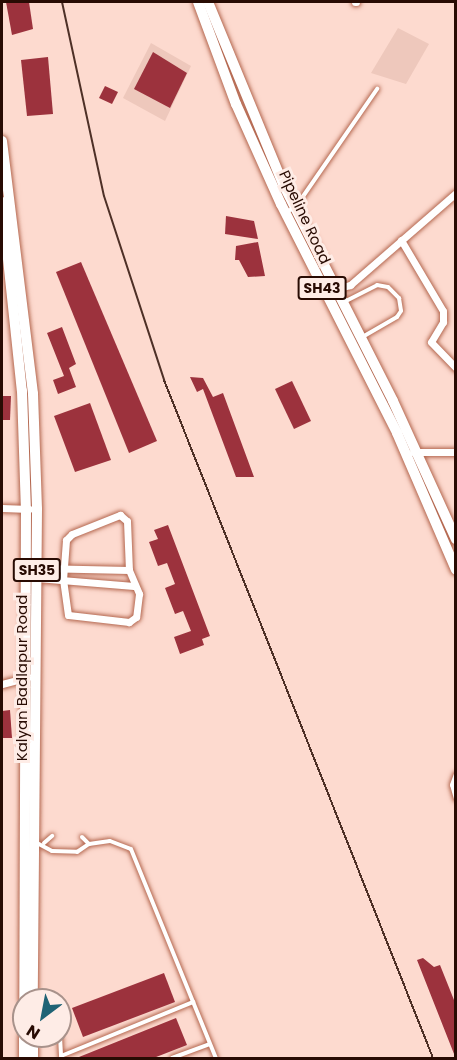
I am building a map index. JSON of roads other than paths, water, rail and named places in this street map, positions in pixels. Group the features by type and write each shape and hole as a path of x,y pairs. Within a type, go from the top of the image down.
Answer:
{"main road":[{"name":"Pipeline Road","path":"198,2 236,104 456,539"},
{"name":"Pipeline Road","path":"208,2 290,210"},
{"name":"Kalyan Badlapur Road","path":"2,141 33,394 33,988"},
{"name":"Kalyan Badlapur Road","path":"2,202 22,391 37,573 32,676"},
{"name":"Pipeline Road","path":"329,291 341,304 355,341"},
{"name":"Pipeline Road","path":"411,452 455,567"},
{"name":"Kalyan Badlapur Road","path":"25,988 34,838"}],"street":[{"path":"329,291 350,285 456,193"},
{"path":"401,240 444,311 443,322 431,342 456,368"},
{"path":"411,452 456,452"},
{"path":"2,508 32,509"},
{"path":"120,515 127,521 129,570 139,594 136,617 129,622 68,615 63,569 68,537 120,515"},
{"path":"37,573 63,569 129,570"},
{"path":"37,573 63,580 134,586"},
{"path":"2,684 32,676"}],"lane":[{"path":"290,210 377,89"},
{"path":"341,304 377,285 388,286 399,298 401,310 397,317 355,341"},
{"path":"456,774 452,785 456,799"},
{"path":"34,838 52,836"},
{"path":"82,837 89,844"},
{"path":"34,838 52,851 77,852 89,844 124,843 137,858 216,1059"},
{"path":"61,1057 194,1002"},
{"path":"172,1059 210,1044"}],"railway":[{"path":"62,2 104,196 164,380 433,1058"}]}
